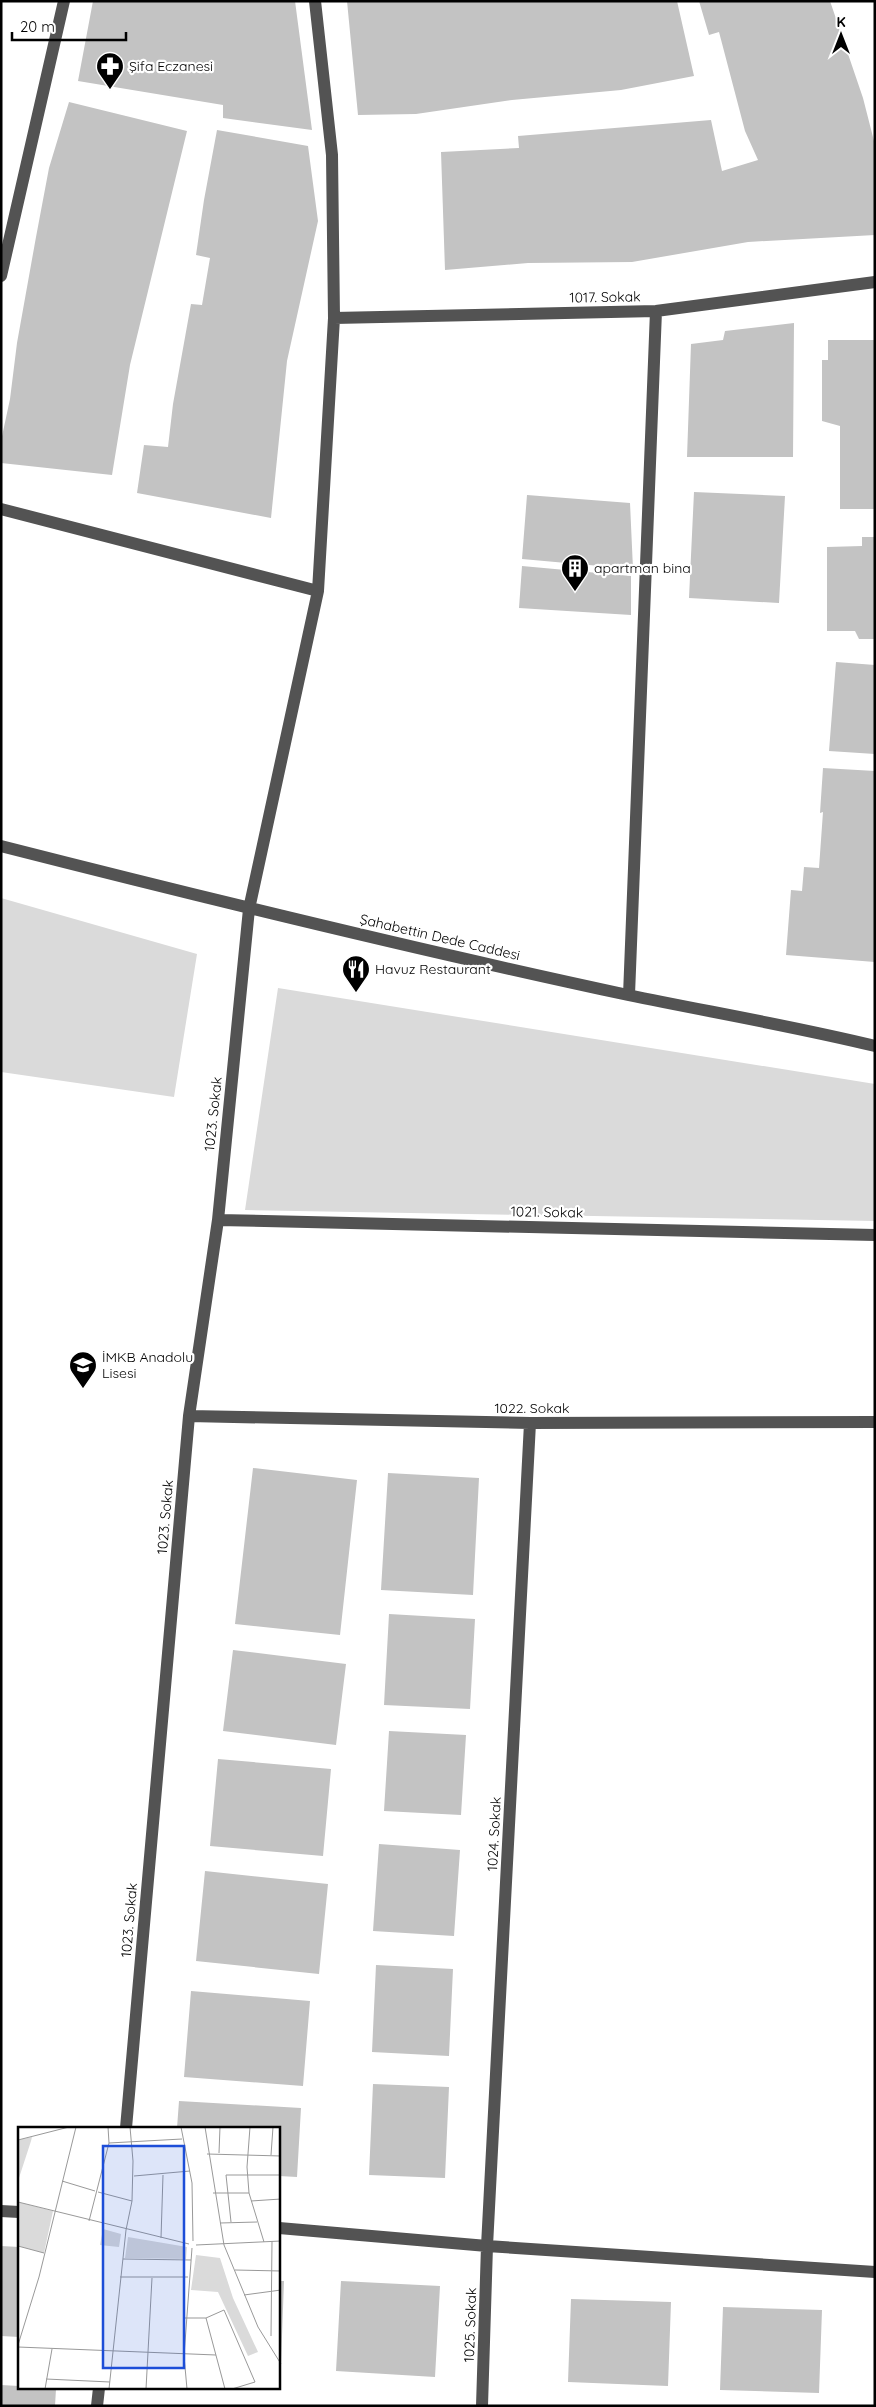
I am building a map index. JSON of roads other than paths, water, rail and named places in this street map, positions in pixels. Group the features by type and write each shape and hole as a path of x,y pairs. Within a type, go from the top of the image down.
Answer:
{"street":[{"path":"1,276 64,1"},
{"name":"1023. Sokak","path":"126,2127 189,1416 218,1220 249,909 318,591 334,318 332,155 315,1"},
{"name":"1017. Sokak","path":"334,318 656,311 875,282"},
{"path":"628,995 656,311"},
{"path":"1,509 318,591"},
{"name":"Şahabettin Dede Caddesi","path":"1,846 249,909 628,995 818,1032 875,1046"},
{"name":"1021. Sokak","path":"218,1220 875,1234"},
{"name":"1022. Sokak","path":"189,1416 530,1424 875,1422"},
{"name":"1024. Sokak","path":"487,2246 530,1424"},
{"path":"1,2212 18,2212"},
{"path":"280,2228 487,2246 875,2272"},
{"name":"1025. Sokak","path":"482,2406 487,2246"},
{"path":"97,2406 99,2390"}],"place":[{"name":"Şifa Eczanesi","path":"110,90"},
{"name":"apartman bina","path":"575,592"},
{"name":"Havuz Restaurant","path":"356,993"},
{"name":"İMKB Anadolu Lisesi","path":"83,1389"}]}
